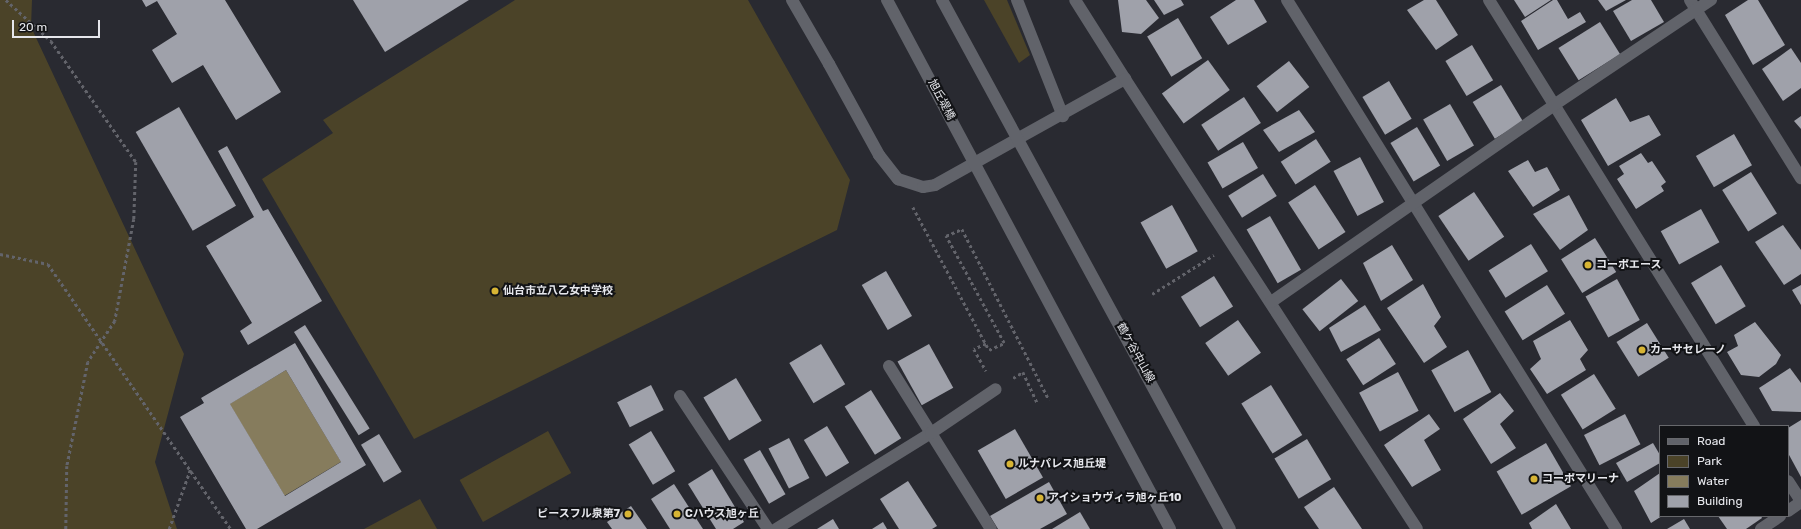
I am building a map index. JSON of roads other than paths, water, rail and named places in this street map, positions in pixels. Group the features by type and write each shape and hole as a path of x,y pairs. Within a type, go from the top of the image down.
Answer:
{"street":[{"path":"792,0 830,64 880,155 898,178 923,187 935,185 1063,116 1125,79"},
{"name":"旭丘堤橋","path":"887,0 1170,529"},
{"name":"鶴ケ谷中山線","path":"942,0 1230,529"},
{"path":"1017,0 1063,116"},
{"path":"1075,0 1417,529"},
{"path":"1287,0 1616,529"},
{"path":"1489,0 1753,425"},
{"path":"1271,302 1554,105 1693,5 1711,0"},
{"path":"1693,5 1801,178"},
{"path":"889,366 991,529"},
{"path":"780,528 931,433 996,389"},
{"path":"680,396 768,529"},
{"path":"1789,483 1801,502 1789,510"},
{"path":"1760,529 1778,517"}],"water":[{"path":"286,370 341,462 285,496 229,404"}],"place":[{"name":"コーポエース","path":"1588,265"},
{"name":"仙台市立八乙女中学校","path":"495,291"},
{"name":"カーサセレーノ","path":"1642,350"},
{"name":"ルナパレス旭丘堤","path":"1010,464"},
{"name":"コーポマリーナ","path":"1534,479"},
{"name":"アイショウヴィラ旭ヶ丘10","path":"1040,498"},
{"name":"ピースフル泉第7","path":"628,514"},
{"name":"Cハウス旭ヶ丘","path":"677,514"}]}
